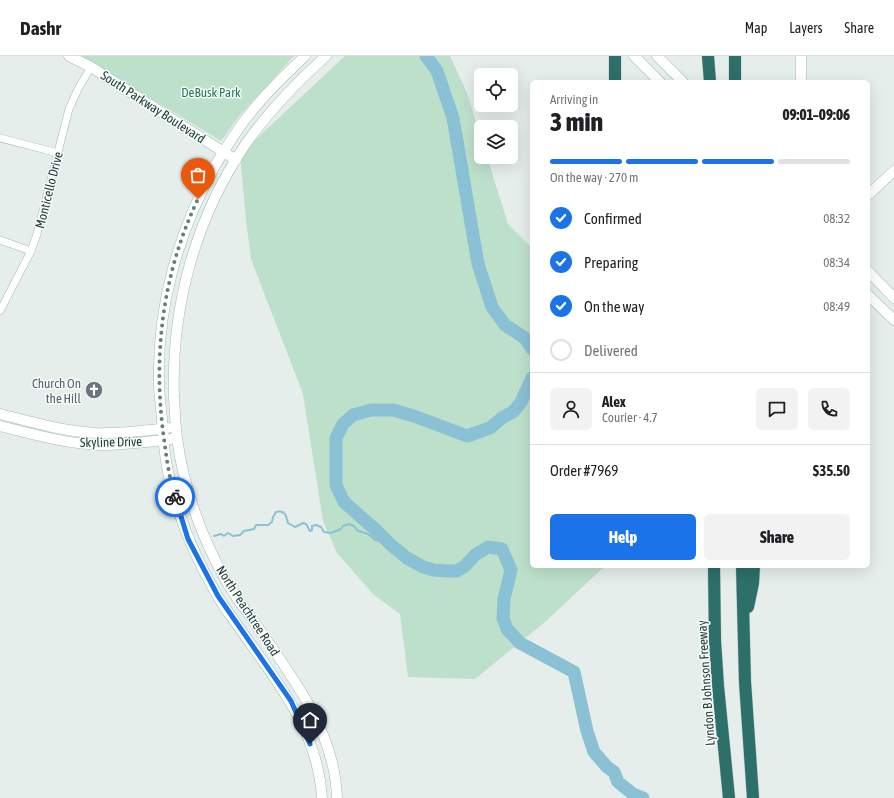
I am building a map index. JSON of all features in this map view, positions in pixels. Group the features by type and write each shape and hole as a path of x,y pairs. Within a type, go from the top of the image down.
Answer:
{"highway":[{"path":"615,56 615,80"},
{"path":"708,56 710,80"},
{"path":"735,56 735,80"},
{"path":"709,568 715,641"},
{"name":"Lyndon B Johnson Freeway","path":"714,568 715,641 729,798"},
{"path":"742,568 745,690 752,798"},
{"path":"744,632 753,583 754,568"}],"main road":[{"name":"South Parkway Boulevard","path":"69,56 91,67 236,160"},
{"name":"North Peachtree Road","path":"305,56 247,116 224,152 191,213 174,263 167,293 162,321 158,383 162,429 170,480 188,539 218,596 291,701 310,744 317,768 322,798"},
{"name":"North Peachtree Road","path":"326,56 306,74 268,114 244,146 218,191 193,252 183,293 177,322 174,357 174,382 177,438 185,478 204,535 230,588 305,696 318,723 333,768 337,798"},
{"path":"634,56 658,80"},
{"path":"657,56 681,80"},
{"path":"801,56 801,80"},
{"path":"870,193 894,170"},
{"path":"870,273 894,298"},
{"path":"870,297 894,320"},
{"name":"Skyline Drive","path":"0,414 52,427 92,433 117,434 176,427"},
{"name":"Skyline Drive","path":"0,426 77,444 100,445 177,438"},
{"path":"218,596 230,588"}],"street":[{"name":"Monticello Drive","path":"0,311 31,251 39,227 71,105 78,89 91,67"},
{"path":"0,138 58,153"},
{"path":"0,240 31,251"}],"green space":[{"name":"DeBusk Park","path":"81,56 294,56 240,115 221,141"},
{"path":"345,56 450,56 467,93 476,120 474,120 474,164 489,164 508,224 530,246 530,568 603,568 545,622 475,679 408,677 400,614 373,594 337,553 323,521 303,394 251,259 240,154"}],"waterway":[{"path":"426,56 437,71 453,118 478,264 492,307 505,325 525,338 530,346"},
{"path":"530,382 521,402 513,412 503,417 490,428 467,436 414,416 393,410 371,410 353,415 343,424 336,438 336,485 344,502 391,545 407,558 423,567 434,570 457,571 465,566 475,555 488,547 502,549 511,570 504,599 503,618 507,629 520,643 574,672 587,731 594,752 607,767 614,772 618,782 633,794 643,798"},
{"path":"214,536 221,534 224,536 228,533 233,536 240,535 244,531 254,529 256,525 268,525 272,522 276,512 283,512 288,523 295,527 303,523 306,524 310,531 312,530 312,526 316,525 321,527 324,532 331,533 349,524 354,526 358,531 370,535 375,540 389,543"}],"way so far":[{"path":"175,497 170,480 162,429 158,383 159,357 162,321 174,263 191,213 198,199"}],"place":[{"name":"Church On the Hill","path":"94,390"}],"route":[{"path":"175,497 188,539 203,569 218,596 291,701 310,744"}]}
